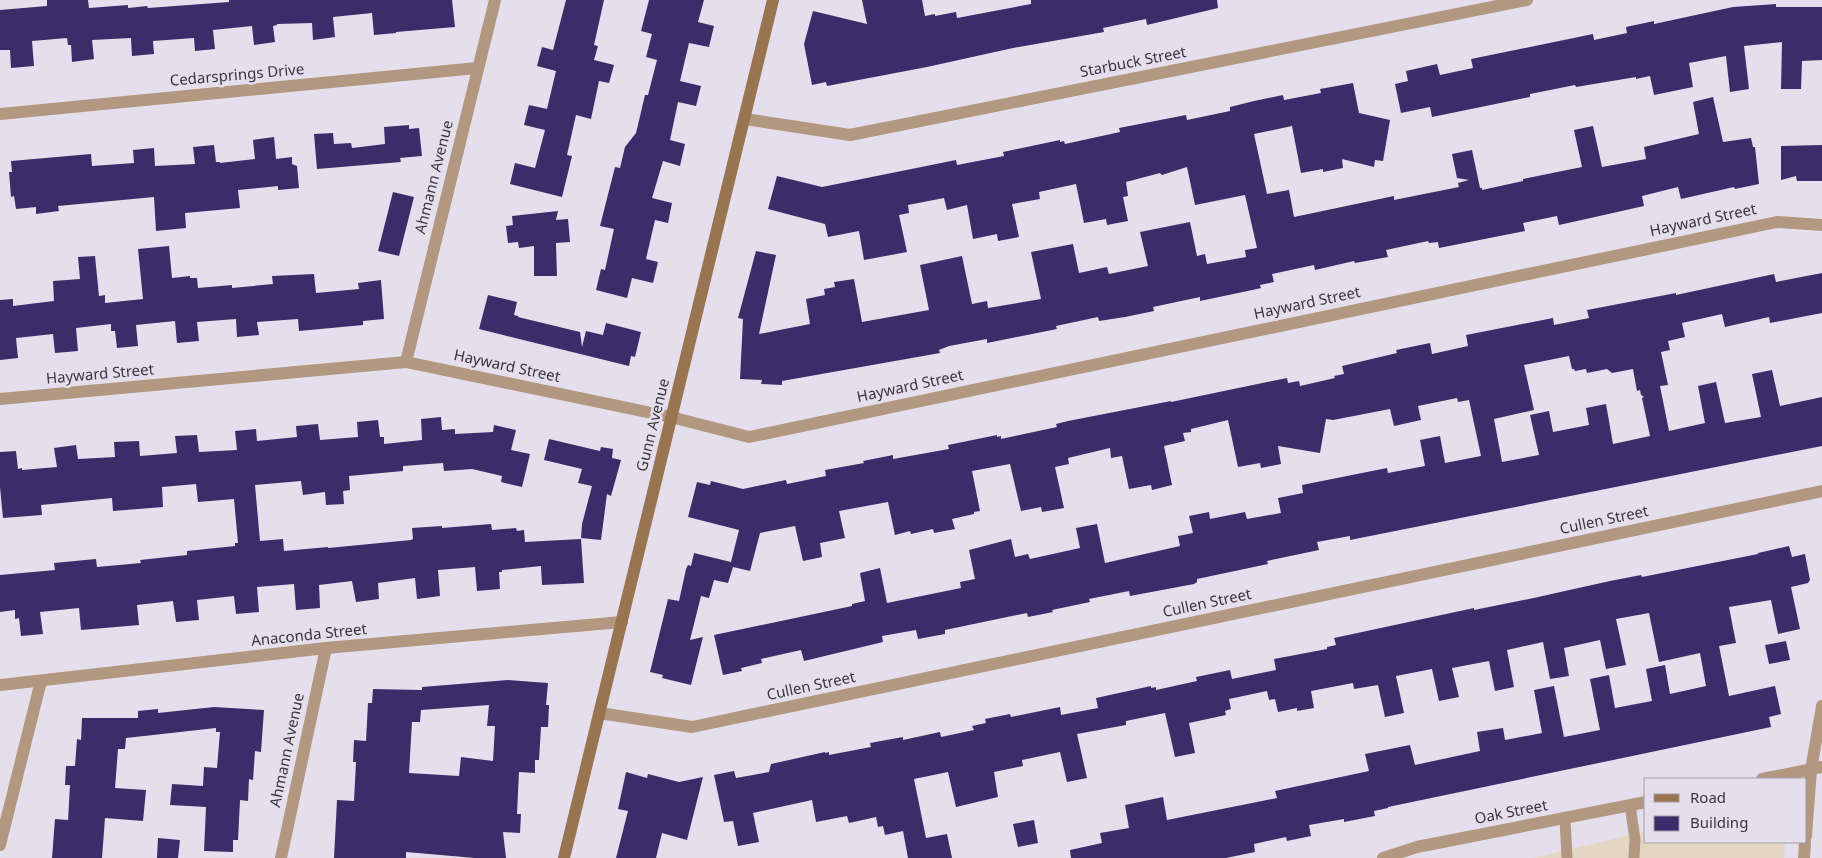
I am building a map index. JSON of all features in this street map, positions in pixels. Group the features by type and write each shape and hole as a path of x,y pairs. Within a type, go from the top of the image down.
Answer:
{"street":[{"name":"Ahmann Avenue","path":"406,362 495,0"},
{"name":"Gunn Avenue","path":"564,858 773,0"},
{"name":"Starbuck Street","path":"745,118 850,135 1526,0"},
{"name":"Cedarsprings Drive","path":"0,114 478,68"},
{"name":"Hayward Street","path":"0,399 406,362 671,417 749,437 1777,222 1822,225"},
{"name":"Cullen Street","path":"599,713 692,727 1822,491"},
{"name":"Anaconda Street","path":"0,685 326,648 622,622"},
{"name":"Ahmann Avenue","path":"280,858 326,648"},
{"path":"0,845 41,681"},
{"path":"1807,829 1816,768 1822,706"},
{"path":"1767,778 1816,768"},
{"name":"Oak Street","path":"1383,858 1417,847 1644,802"},
{"path":"1804,858 1805,843"}],"lane":[{"path":"1630,805 1635,838 1634,858"},
{"path":"1566,818 1567,858"}],"shaded area":[{"path":"1644,831 1644,843 1785,843 1784,858 1534,858"}],"building":[{"path":"47,0 88,0 89,8 128,5 128,8 147,6 148,8 229,2 229,0 452,0 455,27 374,35 372,13 333,17 335,37 313,40 312,23 277,24 273,26 275,42 254,45 252,26 213,30 215,49 195,51 194,38 153,41 154,54 132,56 131,38 92,40 94,59 72,62 71,45 68,45 67,38 32,41 34,66 11,68 10,50 0,50 0,10 47,6"},
{"path":"566,0 604,0 594,45 598,46 594,60 614,65 609,83 599,81 591,119 576,115 567,155 572,156 562,197 510,184 515,163 535,168 545,130 524,125 529,105 547,109 556,71 537,66 542,47 553,50"},
{"path":"649,0 704,0 698,22 714,26 709,47 689,43 680,81 701,86 696,106 678,102 670,140 685,144 680,166 663,161 652,198 672,203 668,223 655,220 646,259 658,262 653,283 632,278 627,298 596,290 601,269 605,270 614,229 600,226 615,167 620,168 625,147 636,133 645,95 648,95 657,60 646,57 652,34 641,31"},
{"path":"862,0 922,0 925,16 956,12 957,18 1031,4 1031,0 1217,0 1218,8 1147,25 1146,19 1103,28 1104,32 1013,48 827,86 826,82 812,85 804,44 813,11 867,24"},
{"path":"1776,4 1776,7 1822,7 1822,60 1802,61 1801,89 1781,89 1782,42 1744,46 1749,89 1730,92 1726,56 1689,63 1693,87 1654,95 1650,76 1576,87 1575,85 1530,94 1530,97 1432,117 1430,107 1401,113 1395,84 1408,81 1406,71 1437,64 1440,75 1473,68 1471,59 1593,34 1594,40 1627,33 1626,27 1654,21 1654,24 1733,7"},
{"path":"1353,83 1359,113 1390,120 1383,161 1375,160 1374,167 1342,159 1343,168 1323,172 1323,169 1301,173 1292,126 1254,134 1267,194 1289,190 1294,217 1394,196 1394,200 1459,187 1458,183 1469,180 1457,178 1452,154 1472,150 1482,190 1523,181 1523,179 1582,167 1574,130 1593,126 1602,167 1646,159 1644,147 1699,134 1693,102 1713,97 1723,142 1751,138 1753,147 1755,147 1759,184 1735,189 1734,187 1681,199 1678,187 1642,196 1644,206 1559,225 1557,216 1523,223 1525,231 1439,248 1438,242 1429,243 1428,241 1386,250 1388,257 1355,263 1354,261 1315,270 1314,265 1272,274 1274,282 1260,285 1261,288 1257,289 1200,301 1200,297 1153,307 1154,311 1125,317 1099,321 1098,317 1056,326 1057,329 987,343 987,339 949,346 939,350 940,353 782,381 782,385 761,384 762,380 740,379 743,319 738,318 756,251 776,255 759,334 810,324 806,299 825,295 824,289 835,287 834,282 854,279 862,322 929,310 920,265 962,256 972,304 987,301 988,308 1041,299 1031,252 1073,244 1079,273 1107,267 1109,274 1148,266 1140,232 1190,222 1197,256 1205,254 1207,264 1246,257 1245,250 1257,248 1245,195 1195,205 1187,167 1162,175 1160,173 1126,182 1128,196 1123,197 1128,221 1107,225 1106,219 1084,223 1076,184 1039,192 1040,199 1012,204 1019,237 998,241 997,234 973,239 967,205 947,210 944,198 908,205 909,213 899,215 907,252 864,260 859,231 828,237 825,224 768,209 777,176 822,187 956,160 957,165 1004,156 1003,152 1060,140 1060,142 1064,141 1065,144 1120,132 1119,128 1186,115 1187,120 1230,111 1230,107 1254,101 1283,95 1284,100 1321,93 1320,89"},
{"path":"409,125 409,129 419,128 422,156 400,158 401,162 317,169 314,134 333,133 334,144 351,143 352,148 385,144 384,127"},
{"path":"274,137 276,159 292,157 292,164 297,166 299,188 278,190 278,186 238,190 240,208 185,213 186,228 156,231 154,197 58,206 59,211 36,214 36,207 16,209 14,196 11,197 9,172 12,172 11,161 91,154 92,166 134,163 133,150 154,148 155,166 195,164 193,147 214,145 216,162 220,163 255,159 253,140"},
{"path":"1822,145 1822,181 1797,181 1796,176 1781,180 1781,146"},
{"path":"393,192 414,197 399,256 378,251"},
{"path":"558,211 556,220 568,219 570,242 556,243 557,276 534,276 534,246 519,248 518,242 508,243 506,226 513,225 512,216"},
{"path":"169,246 172,278 190,276 190,278 197,278 198,288 232,285 232,288 273,284 272,276 314,274 316,293 359,289 358,283 381,280 384,319 363,321 363,325 299,331 298,319 257,322 259,335 237,337 236,319 197,322 199,341 177,343 175,321 136,325 138,346 117,348 115,331 111,331 111,324 76,328 78,351 55,353 53,334 16,338 18,358 0,360 0,300 13,299 13,306 54,301 53,281 80,279 78,257 95,256 99,296 105,295 105,303 143,299 138,249"},
{"path":"1822,273 1822,313 1770,323 1769,317 1725,327 1722,314 1682,323 1685,337 1668,341 1670,350 1661,352 1668,385 1660,386 1669,431 1705,423 1698,386 1716,382 1725,423 1761,417 1752,374 1772,370 1780,406 1822,397 1822,446 1350,540 1350,536 1317,542 1319,550 1267,561 1268,564 1197,579 1197,582 1194,584 1130,596 1129,591 1089,599 1090,602 1052,610 1053,612 1028,617 1027,613 945,630 945,634 918,639 916,630 882,636 883,642 804,661 801,650 761,659 762,663 741,668 742,671 723,675 714,635 852,606 852,604 865,601 860,573 880,568 887,603 961,588 960,582 975,579 969,550 1011,539 1015,557 1028,554 1030,559 1080,548 1076,528 1097,524 1105,563 1180,546 1178,536 1193,533 1189,516 1209,512 1210,519 1245,512 1247,519 1281,513 1278,498 1303,493 1302,485 1387,468 1388,473 1425,466 1420,440 1440,436 1445,463 1481,456 1469,400 1458,402 1457,398 1418,406 1421,420 1394,426 1390,409 1333,420 1326,419 1320,453 1278,446 1281,464 1261,468 1260,463 1238,467 1228,420 1191,429 1191,432 1183,433 1185,441 1164,446 1172,485 1152,490 1151,485 1129,489 1122,456 1111,458 1110,448 1068,458 1069,464 1055,467 1064,508 1042,512 1041,507 1021,511 1010,464 972,471 980,511 952,519 955,529 934,533 933,529 911,534 910,531 895,535 888,502 839,511 845,538 820,543 822,557 803,561 795,526 760,533 750,571 733,567 728,583 714,580 709,598 701,596 690,640 703,637 691,685 662,678 663,675 650,672 668,599 679,601 686,569 688,565 691,566 694,553 731,562 739,530 688,517 697,482 710,485 711,481 743,489 786,480 787,484 826,476 825,470 864,463 863,461 893,455 893,459 949,449 948,445 997,435 997,437 1001,436 1001,439 1057,427 1056,424 1068,421 1287,378 1288,383 1299,381 1300,386 1335,378 1334,376 1344,374 1342,366 1397,353 1396,350 1430,343 1432,354 1468,346 1466,335 1553,318 1554,325 1589,318 1587,310 1676,293 1676,295 1774,274 1776,282","holes":["1569,356 1572,369 1575,371 1586,369 1587,373 1607,369 1612,373 1633,369 1637,391 1640,390 1641,395 1644,397 1642,398 1650,436 1613,444 1606,404 1586,408 1589,425 1553,432 1549,411 1530,415 1539,455 1502,462 1494,419 1534,410 1524,365"]},
{"path":"488,295 517,302 514,315 518,317 580,332 582,347 586,331 603,335 606,323 641,332 635,357 631,356 629,366 479,329"},
{"path":"441,417 442,430 455,429 455,434 493,432 494,425 516,430 511,450 530,454 522,487 501,482 502,476 472,469 444,471 443,463 403,466 403,471 349,476 350,490 343,491 344,504 326,505 325,492 303,495 301,481 255,485 260,541 283,539 284,551 328,548 411,540 413,539 412,528 442,526 442,528 491,524 492,530 516,528 517,531 524,530 525,542 581,539 584,583 542,585 541,566 502,570 502,572 499,572 500,589 477,591 475,567 438,570 440,596 417,599 415,578 378,583 379,599 356,602 352,581 319,585 320,608 296,610 294,584 257,587 259,612 236,614 234,596 197,600 199,620 176,622 173,601 137,605 139,625 81,630 79,608 40,612 43,634 21,636 19,618 15,619 15,610 0,612 0,575 55,570 54,563 96,559 97,567 141,563 140,560 187,555 187,551 235,546 235,543 238,543 234,499 198,502 196,484 162,487 163,507 113,511 112,498 41,505 42,515 3,518 0,487 0,452 16,451 18,469 22,468 22,470 57,467 54,448 76,445 78,459 115,457 114,442 139,441 140,456 177,453 175,436 197,435 199,452 237,450 235,431 256,429 257,441 297,437 296,426 318,424 320,440 358,437 357,422 378,420 380,437 384,437 384,444 422,440 421,419"},
{"path":"549,439 600,451 601,447 613,449 612,458 621,460 611,496 607,494 601,540 581,538 582,524 592,486 578,483 582,469 544,460"},
{"path":"1789,546 1792,557 1805,554 1810,580 1808,583 1791,587 1800,629 1778,634 1771,600 1729,607 1736,643 1719,646 1729,696 1775,686 1781,714 1769,717 1771,727 1388,807 1374,811 1375,816 1344,822 1344,819 1309,825 1311,836 1287,841 1286,837 1254,844 1255,852 1226,858 1071,858 1070,850 1102,843 1100,833 1129,828 1125,805 1163,797 1167,820 1277,798 1275,791 1369,771 1365,754 1410,745 1415,765 1480,751 1477,732 1503,728 1505,740 1542,733 1534,690 1554,686 1564,737 1600,730 1590,679 1609,675 1615,708 1652,701 1646,669 1665,665 1670,694 1706,686 1700,653 1659,662 1649,613 1616,619 1626,665 1606,669 1600,640 1564,648 1569,676 1550,679 1543,642 1507,650 1514,687 1495,691 1489,661 1452,668 1459,697 1439,701 1432,669 1396,676 1404,713 1385,717 1378,685 1354,689 1353,683 1311,691 1314,708 1297,711 1297,708 1278,712 1275,699 1269,700 1267,691 1229,699 1231,709 1225,711 1226,715 1189,723 1195,753 1175,757 1165,713 1126,721 1126,725 1077,734 1087,778 1067,782 1060,752 1022,760 1023,766 994,772 998,797 956,807 948,772 914,779 926,838 947,834 952,858 908,858 903,831 885,835 883,826 878,827 876,817 849,823 847,816 816,822 812,800 753,813 759,842 738,846 733,821 724,822 714,775 734,771 736,778 769,772 771,764 825,752 829,752 829,755 871,747 870,743 903,737 903,740 940,732 941,737 974,730 972,726 986,723 985,719 1010,714 1011,717 1060,707 1061,715 1098,708 1096,698 1151,686 1151,688 1156,687 1156,690 1197,681 1196,677 1230,670 1232,679 1276,670 1274,659 1327,649 1327,647 1336,645 1334,638 1610,581 1641,575 1642,577 1758,554"},
{"path":"1786,641 1790,660 1769,664 1765,645"},
{"path":"508,680 548,683 546,705 549,705 548,727 541,727 539,760 535,760 535,773 519,772 517,814 521,814 520,833 503,832 506,858 475,858 406,852 406,858 334,858 337,800 354,801 356,762 353,762 354,740 366,741 368,703 372,703 373,689 422,690 422,687","holes":["489,705 487,726 495,726 493,761 461,757 459,776 409,773 412,722 420,722 421,710"]},
{"path":"214,707 264,710 261,752 255,751 253,780 249,779 248,801 240,800 238,840 233,840 233,852 204,851 206,807 170,805 172,784 203,786 204,767 217,768 220,732 216,732 216,728 126,738 125,749 118,749 115,788 146,790 143,821 105,818 102,858 52,858 55,819 68,820 70,785 65,785 66,766 75,766 77,739 81,740 82,718 138,718 138,711 158,709 158,713"},
{"path":"626,772 647,778 648,774 679,782 703,777 687,840 662,833 656,858 616,858 628,811 618,809"},
{"path":"1034,820 1038,843 1018,847 1013,824"},
{"path":"158,838 180,840 178,858 157,858"}]}
